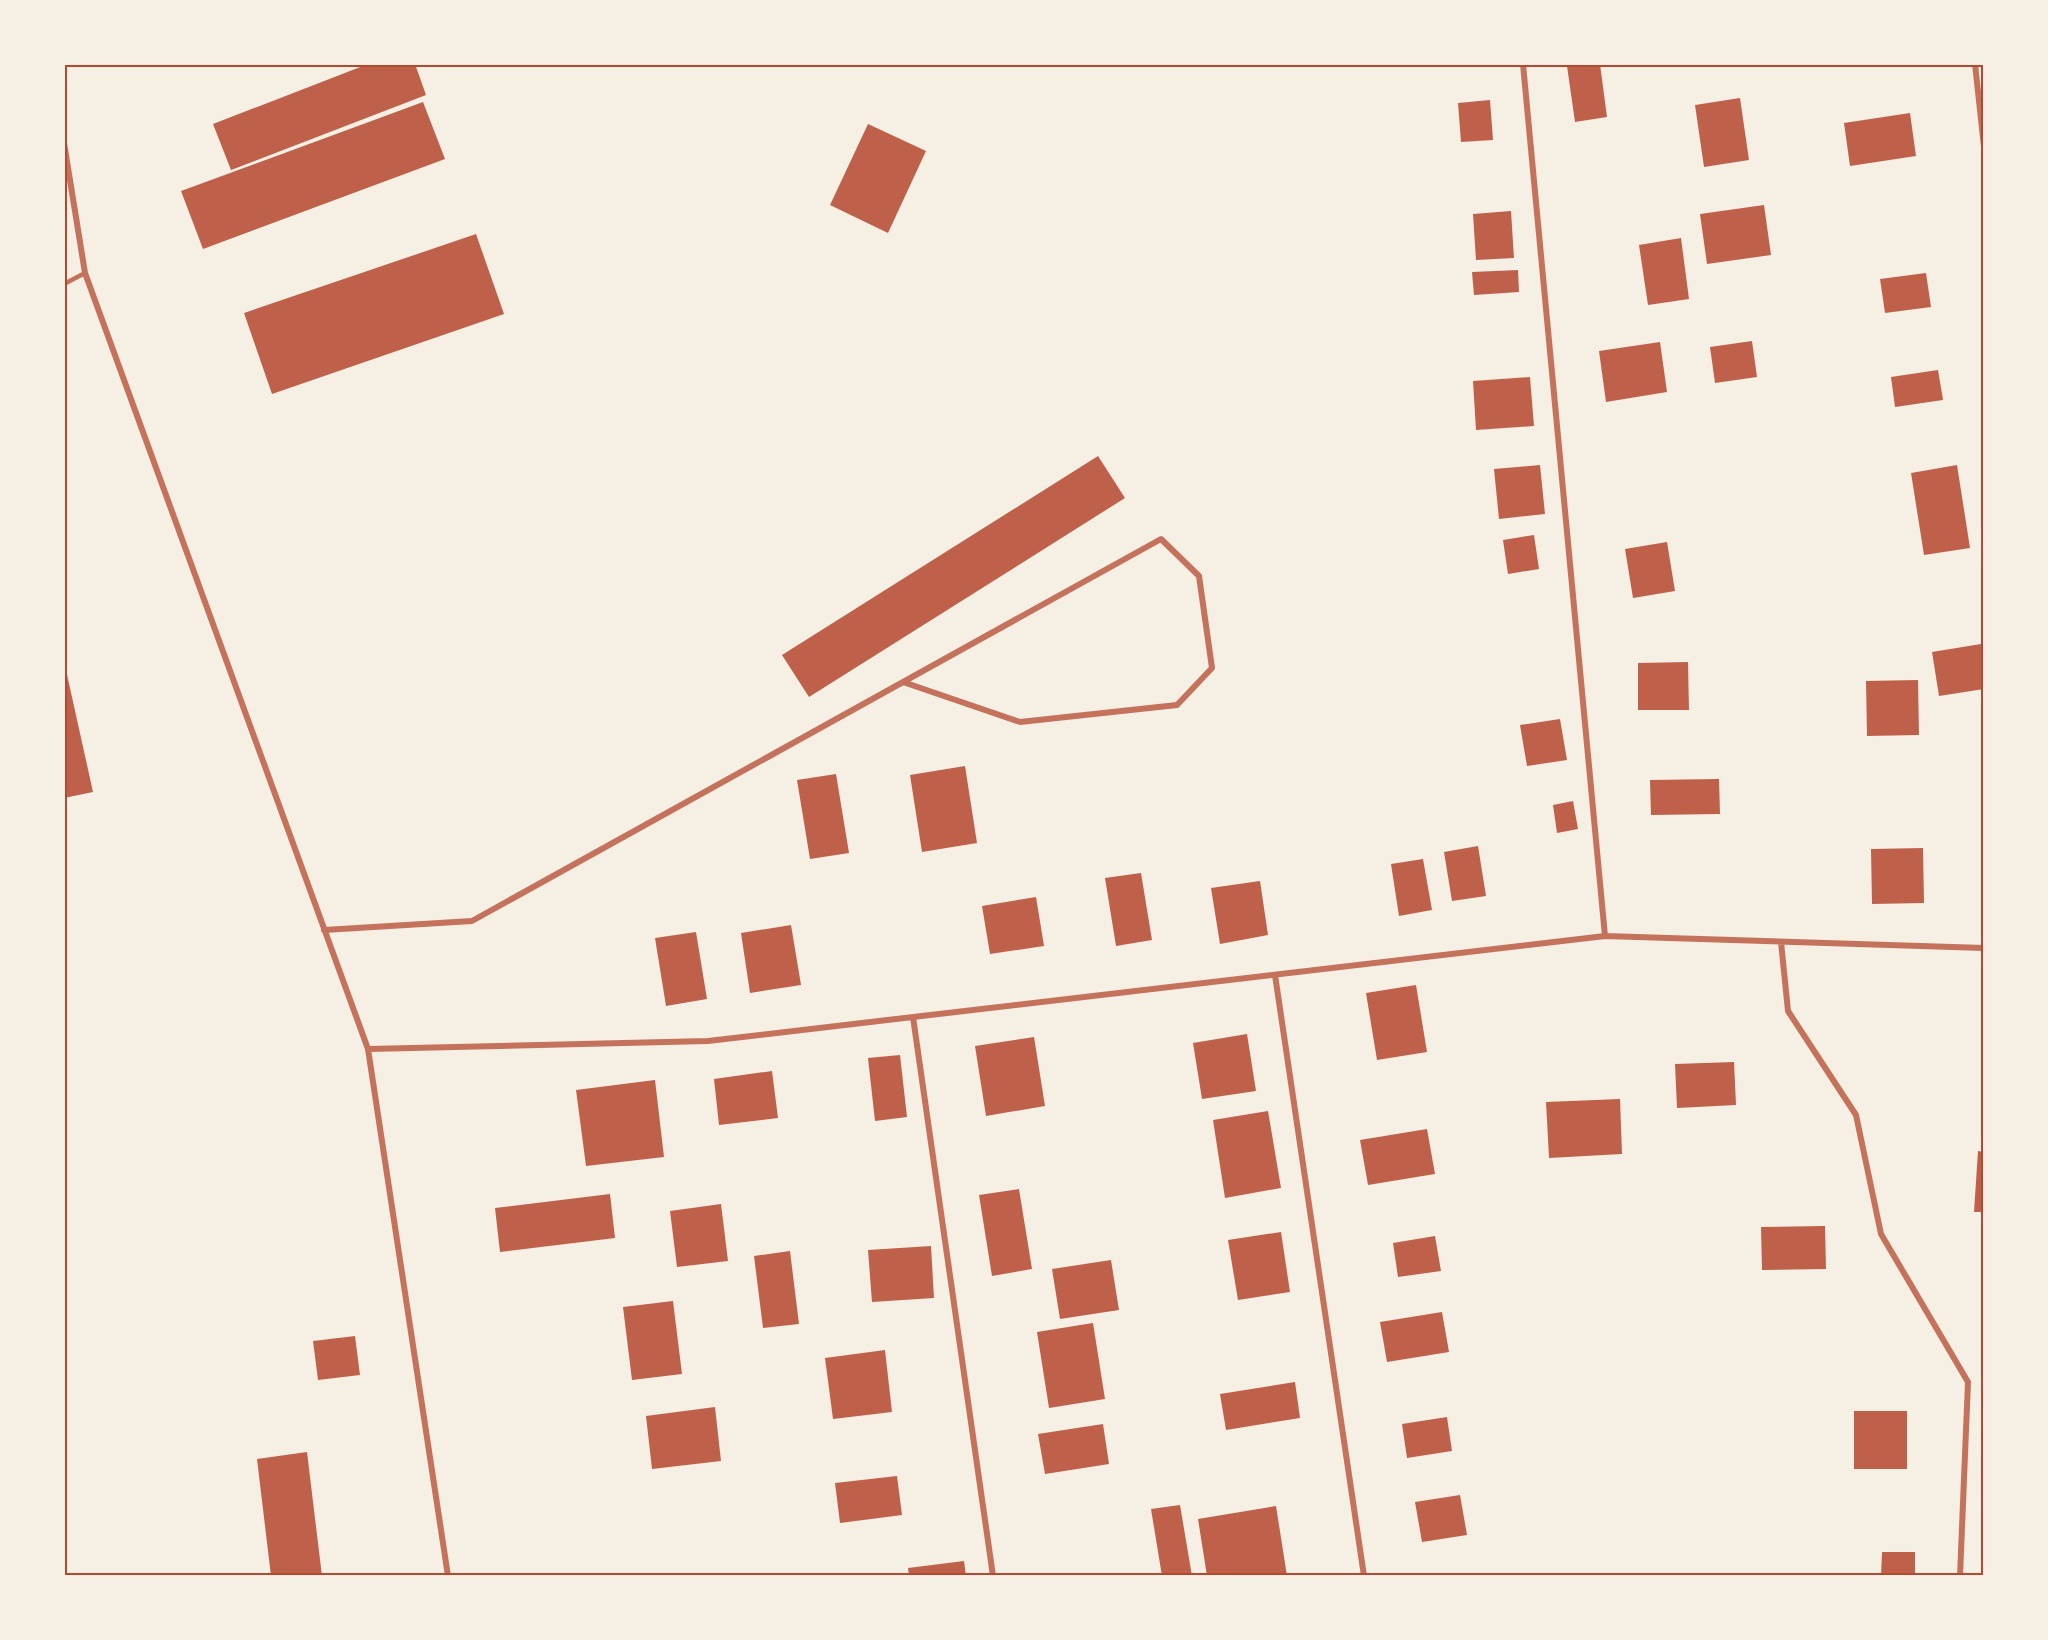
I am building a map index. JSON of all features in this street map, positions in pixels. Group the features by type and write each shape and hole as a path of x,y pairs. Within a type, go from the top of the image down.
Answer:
{"street":[{"path":"1523,64 1605,936"},
{"path":"1974,64 1983,147"},
{"path":"64,143 85,273 368,1049 448,1575"},
{"path":"324,930 472,921 903,682 1161,539 1199,576 1212,668 1177,705 1020,722 903,682"},
{"path":"368,1049 708,1041 1605,936 1983,948"},
{"path":"1781,942 1788,1011 1856,1115 1881,1234 1968,1382 1960,1575"},
{"path":"1275,975 1364,1575"},
{"path":"913,1017 993,1575"}],"lane":[{"path":"64,284 85,273"}],"building":[{"path":"368,64 415,64 426,95 231,170 213,124"},
{"path":"1600,64 1607,117 1575,122 1567,66"},
{"path":"1740,98 1749,160 1704,167 1695,105"},
{"path":"1490,100 1493,140 1461,142 1458,103"},
{"path":"423,102 445,159 203,249 181,191"},
{"path":"1910,113 1916,156 1850,166 1844,123"},
{"path":"868,124 926,151 888,233 830,205"},
{"path":"1764,205 1771,255 1707,264 1700,214"},
{"path":"1511,211 1514,258 1476,260 1473,214"},
{"path":"476,234 504,314 272,394 244,313"},
{"path":"1681,238 1689,299 1648,305 1639,245"},
{"path":"1518,270 1519,292 1474,295 1472,272"},
{"path":"1926,273 1931,307 1885,313 1880,279"},
{"path":"1752,341 1757,377 1715,383 1710,347"},
{"path":"1660,342 1667,392 1606,402 1599,351"},
{"path":"1938,370 1943,400 1895,407 1891,377"},
{"path":"1530,377 1534,426 1476,430 1473,381"},
{"path":"1098,456 1125,498 809,697 782,655"},
{"path":"1540,465 1545,514 1499,519 1494,469"},
{"path":"1957,465 1970,548 1924,555 1911,473"},
{"path":"1534,535 1539,569 1508,574 1503,540"},
{"path":"1667,542 1675,591 1633,598 1625,549"},
{"path":"1981,644 1984,689 1939,696 1932,652"},
{"path":"64,661 93,792 64,798"},
{"path":"1688,662 1689,710 1638,710 1638,663"},
{"path":"1918,680 1919,735 1867,736 1866,681"},
{"path":"1560,719 1567,760 1527,766 1520,725"},
{"path":"965,766 977,843 922,852 910,775"},
{"path":"836,774 849,853 810,859 797,780"},
{"path":"1719,779 1720,814 1651,815 1650,780"},
{"path":"1573,801 1578,829 1557,833 1553,805"},
{"path":"1478,846 1486,896 1452,901 1444,852"},
{"path":"1923,848 1924,903 1872,904 1871,849"},
{"path":"1423,859 1432,910 1399,916 1391,864"},
{"path":"1141,873 1152,940 1116,946 1105,878"},
{"path":"1260,881 1268,935 1220,944 1211,888"},
{"path":"1036,897 1044,946 990,954 982,906"},
{"path":"791,925 801,985 750,993 741,933"},
{"path":"696,932 707,999 666,1006 655,938"},
{"path":"1416,985 1427,1052 1377,1060 1366,993"},
{"path":"1247,1034 1256,1091 1202,1099 1193,1043"},
{"path":"1034,1037 1045,1106 986,1116 975,1046"},
{"path":"900,1055 907,1117 875,1121 868,1058"},
{"path":"1734,1062 1736,1105 1677,1108 1675,1064"},
{"path":"772,1071 778,1118 719,1125 714,1079"},
{"path":"655,1080 664,1157 586,1166 576,1090"},
{"path":"1620,1099 1622,1154 1549,1158 1546,1102"},
{"path":"1268,1111 1281,1188 1225,1198 1213,1120"},
{"path":"1427,1129 1435,1174 1368,1185 1360,1140"},
{"path":"1978,1151 1984,1152 1984,1212 1974,1212"},
{"path":"1019,1189 1032,1269 992,1276 979,1195"},
{"path":"610,1194 615,1238 500,1252 495,1208"},
{"path":"721,1204 728,1261 677,1267 670,1211"},
{"path":"1825,1226 1826,1269 1762,1270 1761,1227"},
{"path":"1281,1232 1290,1292 1238,1300 1228,1240"},
{"path":"1435,1236 1441,1271 1398,1277 1393,1243"},
{"path":"931,1246 934,1298 872,1302 868,1250"},
{"path":"790,1251 799,1324 763,1328 754,1256"},
{"path":"1111,1260 1119,1310 1060,1319 1052,1269"},
{"path":"673,1301 682,1374 632,1380 623,1307"},
{"path":"1442,1312 1449,1352 1387,1362 1380,1322"},
{"path":"1093,1323 1105,1399 1049,1408 1037,1332"},
{"path":"355,1336 360,1375 318,1380 313,1341"},
{"path":"885,1350 892,1412 833,1419 825,1358"},
{"path":"1295,1382 1300,1418 1226,1430 1220,1394"},
{"path":"715,1407 721,1461 652,1469 646,1416"},
{"path":"1854,1411 1907,1411 1907,1469 1854,1469"},
{"path":"1447,1417 1452,1451 1407,1458 1402,1424"},
{"path":"1103,1424 1109,1464 1045,1474 1038,1434"},
{"path":"307,1452 322,1576 271,1576 257,1459"},
{"path":"897,1476 902,1515 840,1523 835,1483"},
{"path":"1460,1495 1467,1535 1422,1542 1415,1502"},
{"path":"1180,1505 1192,1576 1162,1576 1151,1509"},
{"path":"1276,1506 1287,1576 1207,1576 1198,1519"},
{"path":"1882,1552 1915,1552 1915,1576 1881,1576"},
{"path":"964,1561 966,1576 909,1576 908,1568"}]}
